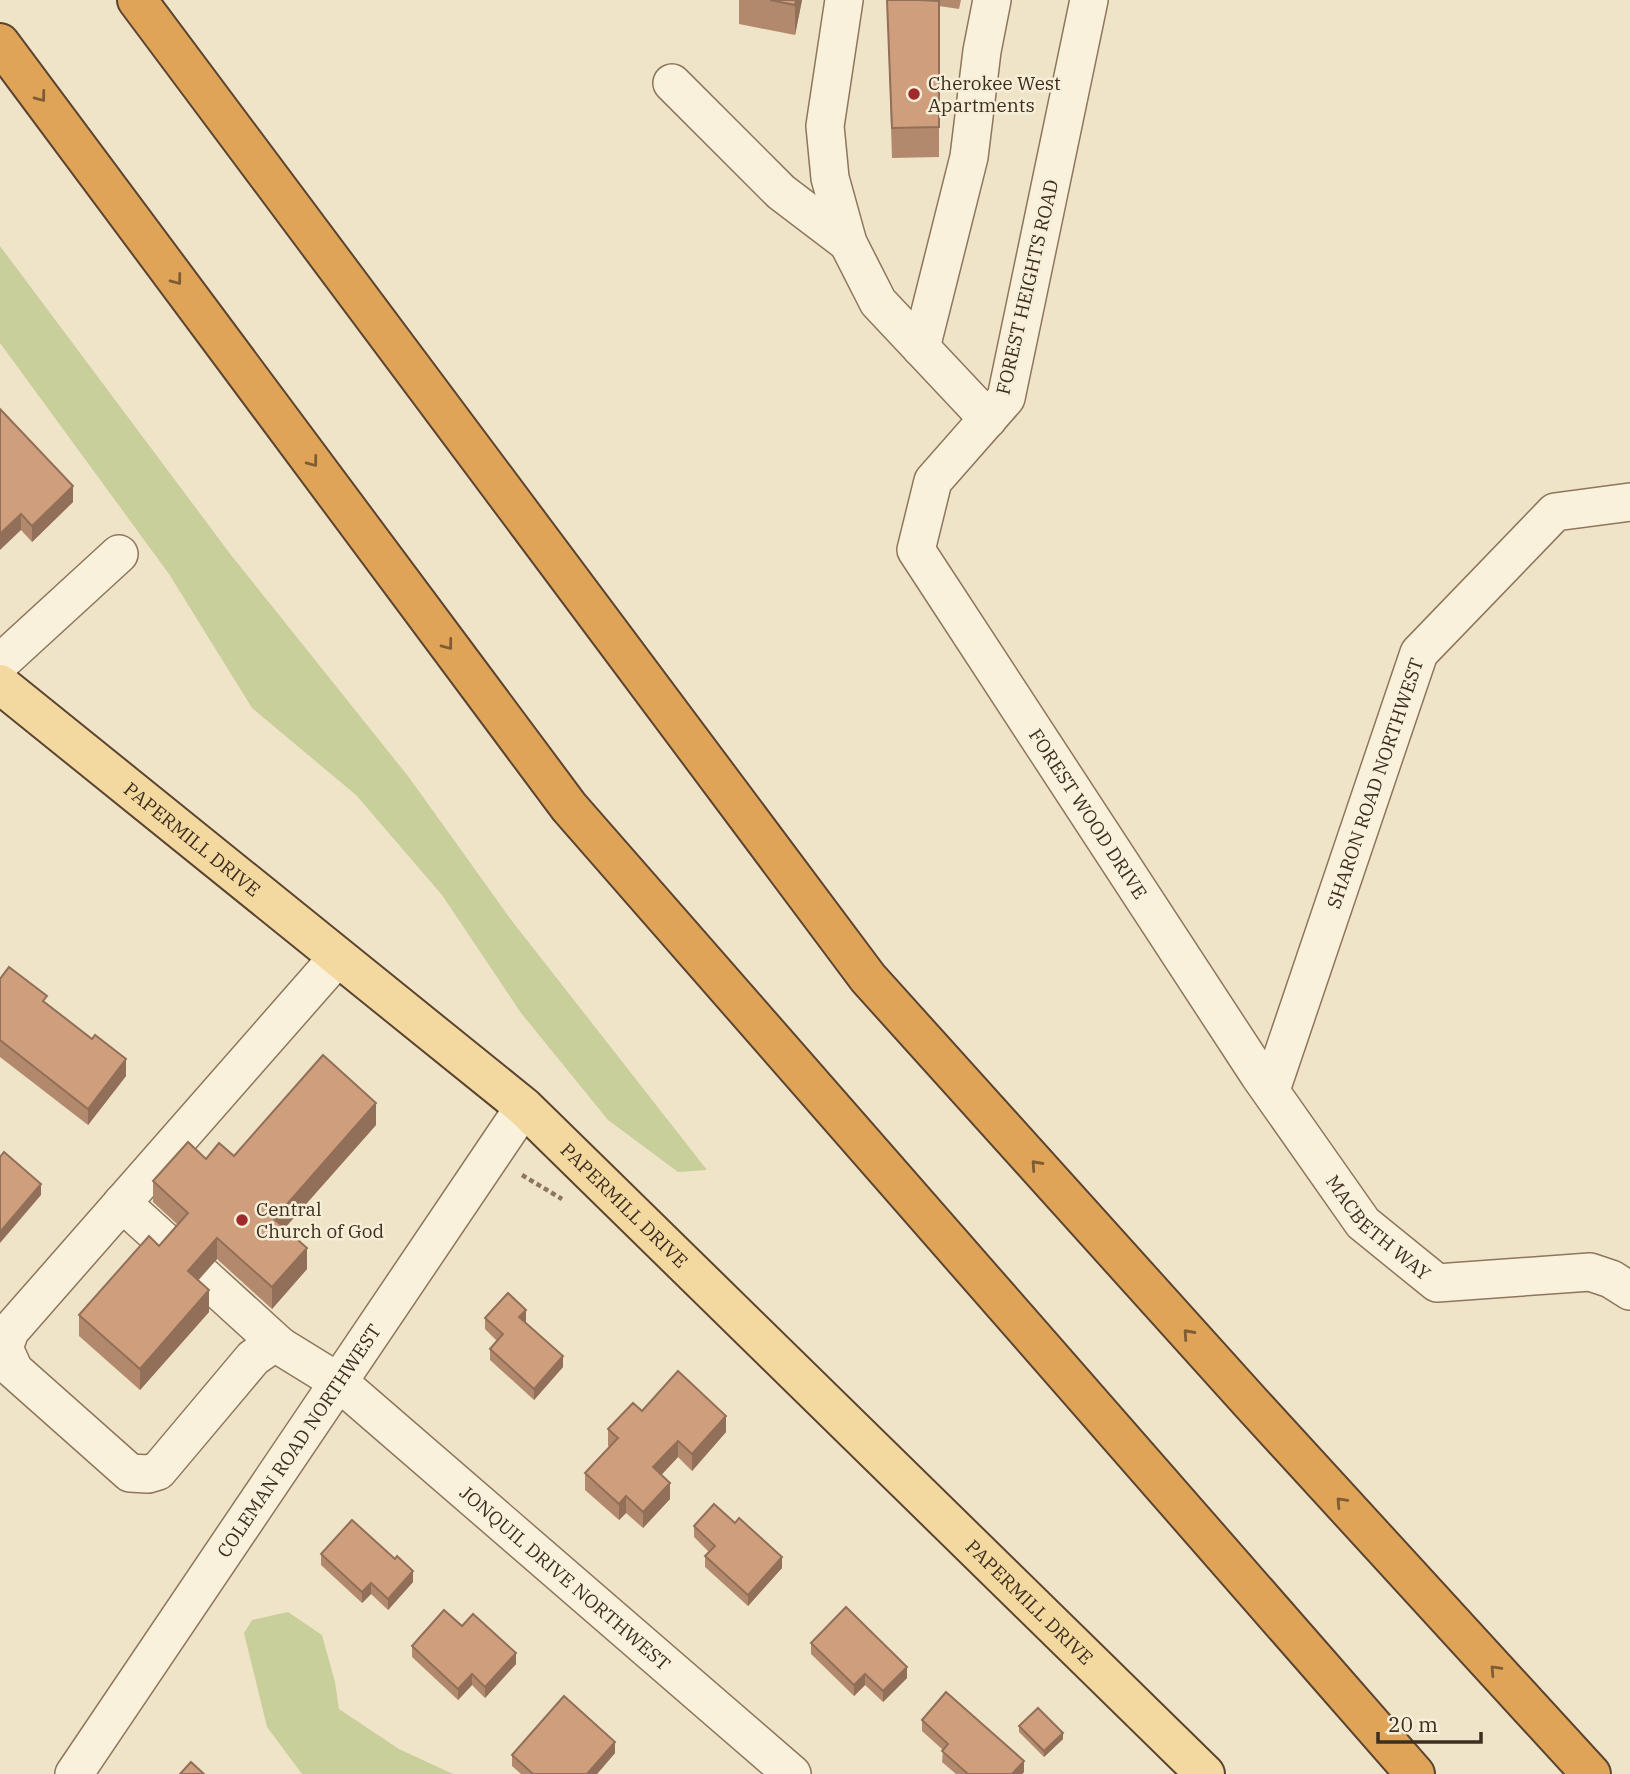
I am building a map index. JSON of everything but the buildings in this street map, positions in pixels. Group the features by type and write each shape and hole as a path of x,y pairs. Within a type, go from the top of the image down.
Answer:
{"highway":[{"path":"137,0 868,978 1251,1404 1591,1774"},
{"path":"0,43 569,807 1415,1774"}],"main road":[{"name":"PAPERMILL DRIVE","path":"1,682 524,1107 1205,1774"}],"street":[{"path":"844,0 825,126 830,178 848,243 878,302 988,419"},
{"path":"921,348 969,157 982,51 992,0"},
{"name":"FOREST HEIGHTS ROAD","path":"916,550 933,481 1006,397 1089,0"},
{"path":"673,83 781,192 848,243"},
{"name":"SHARON ROAD NORTHWEST","path":"1265,1082 1419,653 1555,512 1630,502"},
{"name":"FOREST WOOD DRIVE","path":"916,550 1265,1082"},
{"path":"1,682 119,554"},
{"path":"281,1346 270,1346 253,1358 158,1471 148,1474 130,1473 14,1370 5,1348 10,1331 338,957"},
{"name":"MACBETH WAY","path":"1265,1082 1363,1223 1437,1283 1590,1272 1611,1279 1630,1291"},
{"name":"COLEMAN ROAD NORTHWEST","path":"74,1774 524,1107"},
{"path":"122,1203 174,1250"},
{"name":"JONQUIL DRIVE NORTHWEST","path":"202,1275 281,1346 340,1383 792,1774"}],"green space":[{"path":"0,246 231,555 408,776 512,921 707,1170 678,1172 608,1120 521,1013 442,895 356,795 252,708 169,574 0,343"},
{"path":"288,1612 322,1635 335,1682 339,1709 399,1749 453,1774 302,1774 267,1727 244,1633 252,1620"}],"place":[{"name":"Cherokee West Apartments","path":"914,94"},
{"name":"Central Church of God","path":"242,1220"}]}
